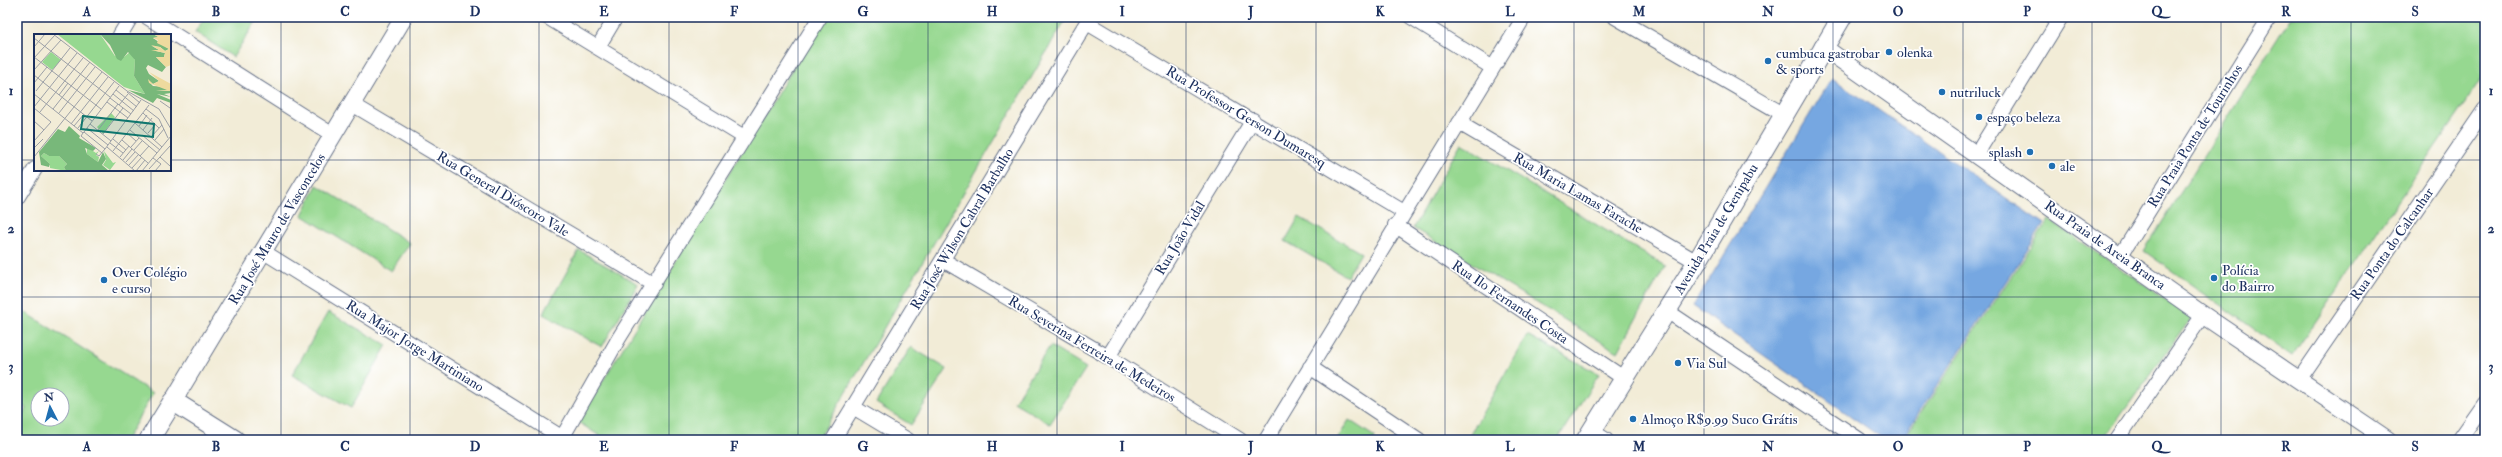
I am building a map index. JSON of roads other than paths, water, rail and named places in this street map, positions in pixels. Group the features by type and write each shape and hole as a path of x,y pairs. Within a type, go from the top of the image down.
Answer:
{"main road":[{"name":"Avenida Praia de Genipabu","path":"1595,437 1625,379 1697,262 1842,17"},
{"name":"Rua José Mauro de Vasconcelos","path":"149,440 173,401"},
{"path":"173,401 235,440"}],"street":[{"path":"121,34 131,17"},
{"path":"147,17 333,135"},
{"name":"Rua José Mauro de Vasconcelos","path":"173,401 404,17"},
{"path":"547,17 744,137"},
{"path":"598,47 616,17"},
{"path":"564,439 619,338 820,17"},
{"path":"1411,17 1493,68"},
{"path":"1266,440 1524,17"},
{"path":"1615,17 1784,114"},
{"path":"1976,154 2061,17"},
{"name":"Rua Praia Ponta de Tourinhos","path":"2121,255 2270,17"},
{"name":"Rua Professor Gerson Dumaresq","path":"1088,20 1404,212"},
{"name":"Rua José Wilson Cabral Barbalho","path":"833,440 1088,20"},
{"name":"Rua Praia de Areia Branca","path":"1823,47 2121,255 2203,315 2388,440"},
{"name":"Rua General Dióscoro Vale","path":"352,104 654,284"},
{"name":"Rua Ponta do Calcanhar","path":"2299,380 2485,109"},
{"name":"Rua João Vidal","path":"1108,357 1253,120"},
{"name":"Rua Maria Lamas Farache","path":"1460,123 1697,262"},
{"path":"17,198 34,171"},
{"name":"Rua Ilo Fernandes Costa","path":"1396,225 1625,379"},
{"name":"Rua Major Jorge Martiniano","path":"264,252 564,439"},
{"name":"Rua Severina Ferreira de Medeiros","path":"943,260 1108,357 1240,440"},
{"path":"1667,311 1860,440"},
{"path":"2121,439 2203,315"},
{"path":"1310,367 1419,440"},
{"path":"2459,440 2485,403"},
{"path":"853,407 908,440"}],"water":[{"path":"1832,78 2044,224 1901,440 1885,440 1693,306"}],"place":[{"name":"olenka","path":"1889,52"},
{"name":"cumbuca gastrobar & sports","path":"1768,61"},
{"name":"nutriluck","path":"1942,92"},
{"name":"espaço beleza","path":"1979,117"},
{"name":"splash","path":"2030,152"},
{"name":"ale","path":"2052,166"},
{"name":"Polícia do Bairro","path":"2214,278"},
{"name":"Over Colégio e curso","path":"104,280"},
{"name":"Via Sul","path":"1678,363"},
{"name":"Almoço R$9.99 Suco Grátis","path":"1633,419"}]}
